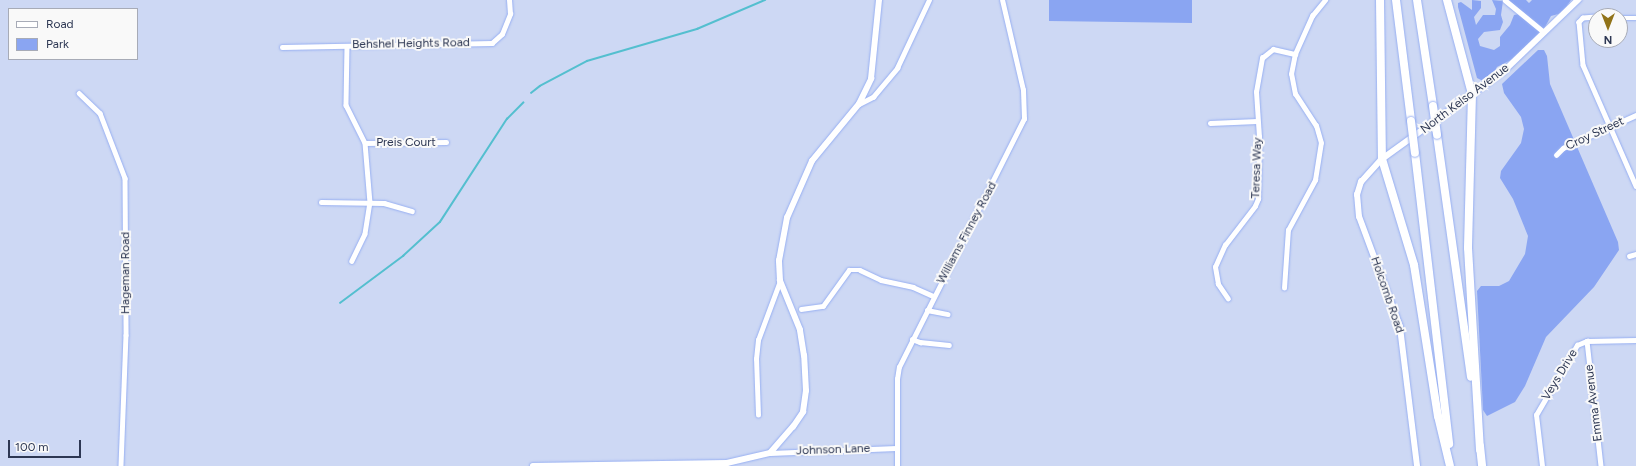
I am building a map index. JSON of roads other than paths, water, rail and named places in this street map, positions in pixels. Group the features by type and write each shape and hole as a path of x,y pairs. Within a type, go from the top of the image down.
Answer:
{"highway":[{"path":"1380,0 1382,159 1414,265 1438,416 1451,466"},
{"path":"1396,0 1451,466"},
{"path":"1417,0 1437,134 1482,466"},
{"path":"1448,0 1472,94 1468,248 1480,450"}],"street":[{"name":"Behshel Heights Road","path":"282,47 492,43 502,34 510,14 509,0"},
{"path":"533,466 727,463 770,453 802,412 806,391 800,330 780,281 778,261 787,218 812,161 859,104 871,79 879,0"},
{"path":"859,104 873,97 897,68 929,0"},
{"name":"Williams Finney Road","path":"897,466 897,378 912,339 933,296 1024,119 1023,90 1002,0"},
{"path":"1284,288 1288,230 1316,180 1321,143 1316,126 1292,84 1295,54 1312,16 1325,0"},
{"path":"1505,0 1544,32"},
{"name":"North Kelso Avenue","path":"1382,159 1504,71 1578,0"},
{"path":"1588,17 1580,20 1578,26 1583,65 1636,186"},
{"path":"347,46 346,105 365,143 370,202 365,234 352,261"},
{"name":"Teresa Way","path":"1228,299 1218,284 1215,267 1225,244 1255,206 1258,199 1256,92 1262,58 1273,49 1295,54"},
{"name":"Hageman Road","path":"79,93 100,113 126,178 126,335 120,466"},
{"name":"Croy Street","path":"1556,155 1564,148 1636,115"},
{"path":"1210,123 1257,121"},
{"name":"Preis Court","path":"365,143 446,142"},
{"name":"Holcomb Road","path":"1382,159 1361,182 1357,206 1400,327 1417,466"},
{"path":"321,202 370,202 400,206 412,211"},
{"path":"1629,256 1636,254"},
{"path":"801,309 823,306 849,270 860,270 881,280 913,287 933,296"},
{"path":"758,415 756,359 758,340 780,281"},
{"path":"927,310 948,314"},
{"path":"912,339 920,342 949,345"},
{"name":"Veys Drive","path":"1542,466 1536,415 1577,345 1587,341 1636,340"},
{"name":"Emma Avenue","path":"1587,341 1601,466"},
{"name":"Johnson Lane","path":"770,453 896,448"}],"waterway":[{"path":"531,93 540,86 587,61 697,29 765,0"},
{"path":"340,303 403,256 440,222 507,119 523,103"}]}
